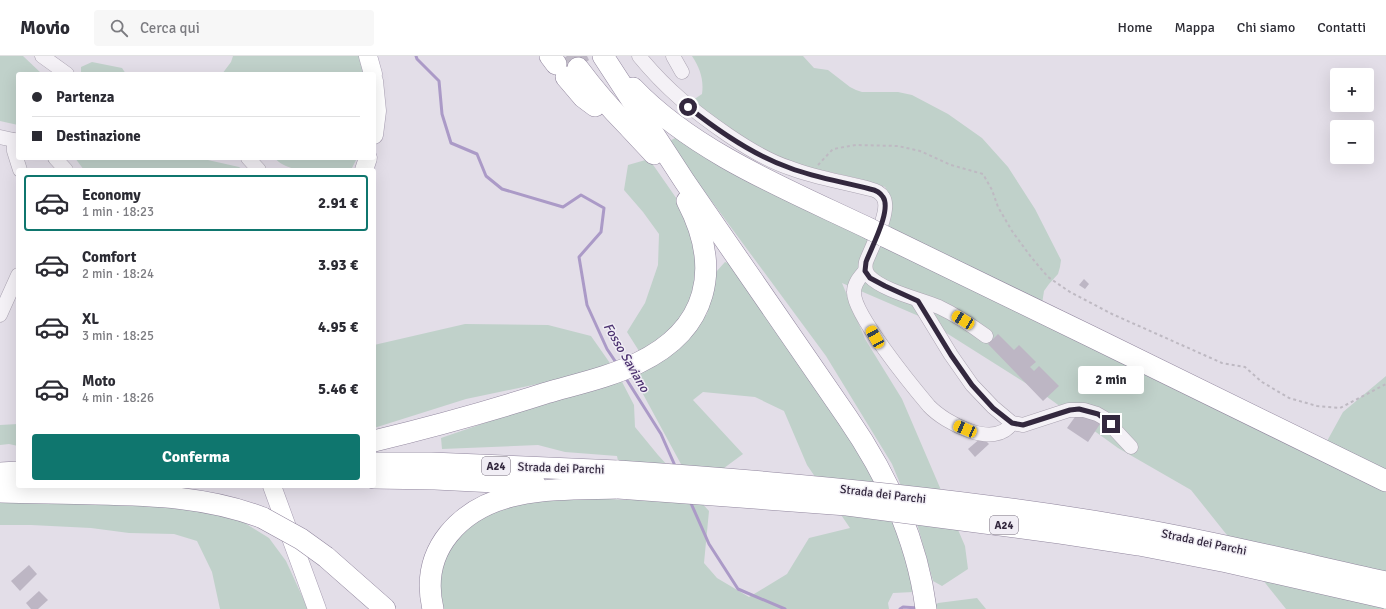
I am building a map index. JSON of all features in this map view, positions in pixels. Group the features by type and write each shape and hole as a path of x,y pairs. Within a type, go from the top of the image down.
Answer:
{"highway":[{"path":"604,56 685,182 867,446 880,469 903,519 920,572 926,609"},
{"path":"604,56 635,90 653,106 697,139 748,170 1386,481"},
{"path":"376,440 496,409 631,366 658,352 687,326 696,311 703,295 705,283 705,254 703,240 698,225 684,195 663,165 590,83 566,64"},
{"path":"634,132 685,182"},
{"name":"Strada dei Parchi","path":"376,463 431,463 618,479 847,504 1145,546 1227,562 1386,598"},
{"path":"0,473 16,472"},
{"name":"Strada dei Parchi","path":"376,478 618,479 866,491 1055,515 1166,534 1386,582"},
{"path":"433,609 430,592 430,580 435,556 444,540 452,530 474,512 495,501 518,495 618,479"},
{"path":"0,491 48,488"},
{"path":"0,491 172,496 221,504 263,518 301,539 326,557 385,609"}],"main road":[{"path":"368,56 372,72"},
{"path":"376,101 376,119"},
{"path":"273,488 318,609"}],"street":[{"path":"42,56 64,72"},
{"path":"639,56 654,74 677,97 700,116 746,147 789,168 875,190 883,196 886,204 885,211 866,262 865,271 857,281 854,292 855,302 875,337 929,406 939,416 952,423 980,433 1002,433 1007,430 1012,423"},
{"path":"673,56 682,72"},
{"path":"0,136 16,141 14,151 16,157"},
{"path":"57,160 64,168"},
{"path":"250,160 258,168"},
{"path":"865,271 874,281 918,301 929,303 948,312 986,336"},
{"path":"0,315 16,279"},
{"path":"918,301 951,355 972,385 993,408 1012,423 1023,425 1070,410 1084,410 1098,414 1104,418 1131,447"}],"path":[{"path":"811,174 833,149 856,145 898,146 920,151 951,165 983,174 992,190 998,207 1012,231 1048,277 1070,292 1112,314 1222,363 1246,367 1262,382 1289,398 1317,406 1340,408 1386,384"}],"shaded area":[{"path":"0,56 23,56 40,72 16,72 16,125 0,121"},
{"path":"233,56 359,56 363,72 224,72 231,62"},
{"path":"692,56 803,56 814,68 828,70 856,90 862,92 898,92 912,95 948,114 982,138 1008,167 1035,209 1061,260 1058,274 1044,291 1042,304 885,228 890,216 892,203 885,187 861,179 794,164 772,156 690,102 702,94 701,74"},
{"path":"92,62 122,68 125,72 81,72 81,67"},
{"path":"682,134 1326,443 1343,412 1386,376 1386,609 1286,609 1191,490 1118,448 1043,394 921,317 842,283 865,339 902,399 965,546 968,569 942,586 933,581 918,527 892,464 826,356 668,142"},
{"path":"649,159 688,215 699,246 692,311 657,345 639,351 627,332 645,303 658,265 659,234 624,190 628,165"},
{"path":"76,160 208,160 240,168 82,168"},
{"path":"277,160 356,160 352,168 293,168 281,164"},
{"path":"725,262 736,266 874,473 902,540 914,592 893,593 888,603 889,609 441,609 440,564 452,545 480,516 528,497 574,497 626,500 617,456 565,452 538,445 442,449 441,438 581,390 576,376 466,399 376,427 376,345 465,324 548,325 591,336 619,376 634,405 635,427 658,455 709,511 704,563 717,578 749,597 787,574 809,538 850,528 807,465 784,411 755,397 703,392 693,400 743,454 716,474 682,466 637,383 638,373 680,342 707,314 716,272"},
{"path":"16,424 16,446 9,444 0,445 0,425"},
{"path":"0,502 161,502 232,515 269,538 286,561 308,609 220,609 212,572 197,541 174,534 129,533 91,528 0,525"},
{"path":"977,598 986,609 930,609 938,603"}],"building":[{"path":"567,56 587,56 589,60 561,80 551,68"},
{"path":"1084,279 1089,284 1085,289 1079,285"},
{"path":"998,334 1014,350 1019,345 1036,362 1030,367 1034,371 1039,366 1059,386 1043,401 988,344"},
{"path":"1080,410 1100,424 1088,442 1067,428"},
{"path":"982,437 989,444 975,457 968,449"},
{"path":"29,565 37,574 20,591 11,581"},
{"path":"39,591 48,600 38,609 31,609 26,603"}],"waterway":[{"name":"Fosso Saviano","path":"416,56 417,59 439,81 442,114 451,143 477,154 486,176 502,189 563,207 581,195 604,208 601,232 579,257 587,305 607,349 617,364"},
{"name":"Fosso Saviano","path":"625,377 661,434 676,468"},
{"name":"Fosso Saviano","path":"690,501 709,544 738,589 785,609"},
{"name":"Fosso Saviano","path":"900,609 903,607 918,608"}],"tunnel":[{"path":"569,56 578,68"}],"route":[{"path":"688,107 736,141 774,162 798,171 879,192 885,200 885,211 866,262 865,271 867,275 874,281 918,301 951,355 972,385 993,408 1012,423 1023,425 1070,410 1079,409 1098,414 1111,424"}]}
